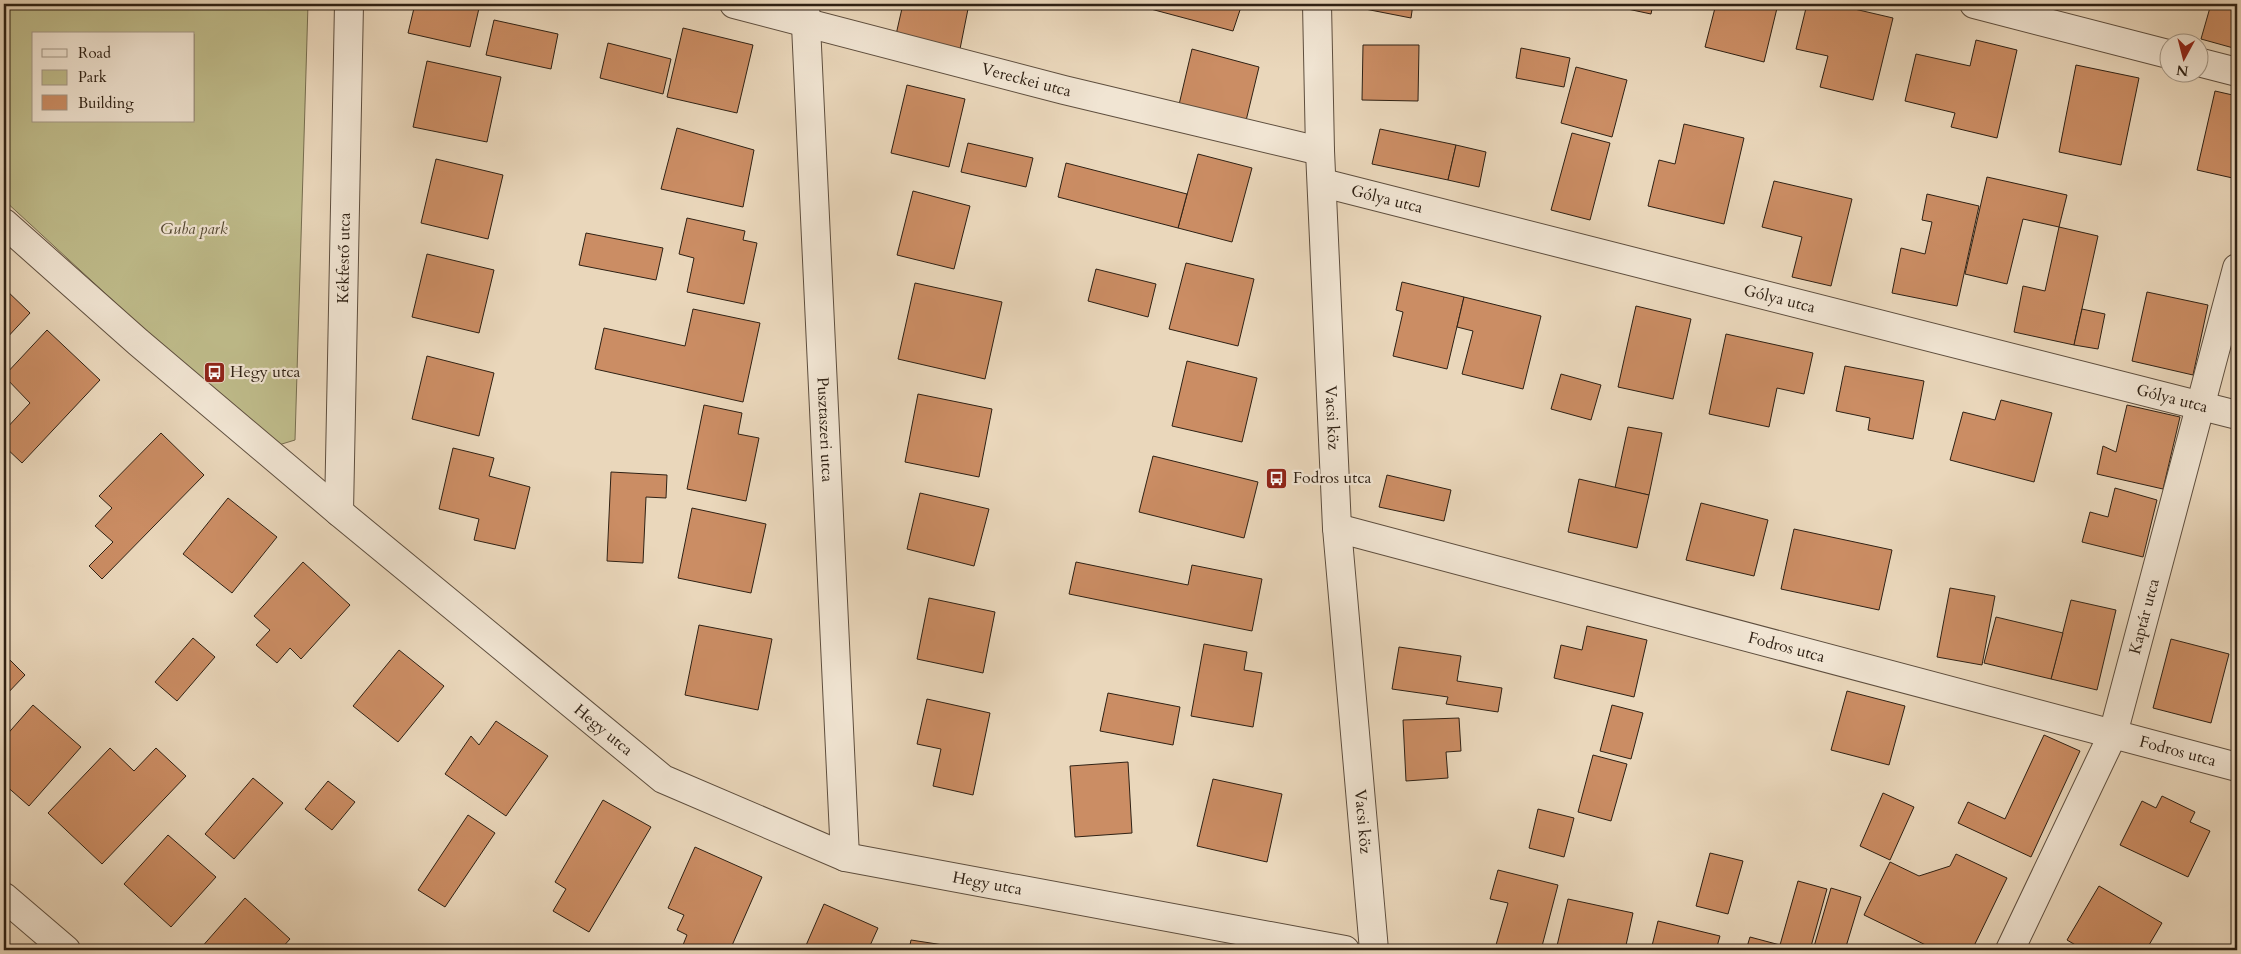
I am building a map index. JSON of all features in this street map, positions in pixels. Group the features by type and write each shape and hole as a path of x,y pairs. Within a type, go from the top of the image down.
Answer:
{"street":[{"name":"Kékfestő utca","path":"339,512 349,4"},
{"name":"Vereckei utca","path":"734,4 806,13 1064,90 1320,151"},
{"name":"Vacsi köz","path":"1317,4 1320,151 1323,182 1337,528 1374,950"},
{"path":"1974,4 2158,51"},
{"name":"Pusztaszeri utca","path":"806,13 845,857"},
{"path":"2208,65 2237,72"},
{"name":"Gólya utca","path":"1323,182 2237,415"},
{"name":"Hegy utca","path":"4,223 138,342 339,512 663,779 845,857 1345,950"},
{"name":"Kaptár utca","path":"2010,950 2113,734 2237,268"},
{"name":"Fodros utca","path":"1337,528 2237,766"},
{"path":"4,897 66,950"}],"green space":[{"name":"Guba park","path":"4,4 308,4 295,440 272,447 4,200"}],"building":[{"path":"415,4 480,4 470,47 408,33"},
{"path":"903,4 969,4 959,54 895,39"},
{"path":"1132,4 1242,4 1233,31"},
{"path":"1361,4 1413,4 1411,18 1360,8"},
{"path":"1604,4 1653,4 1651,14"},
{"path":"1716,4 1778,4 1764,62 1705,47"},
{"path":"1807,4 1833,4 1893,18 1873,100 1820,87 1828,56 1796,49"},
{"path":"2211,4 2237,4 2237,49 2208,41 2208,32 2203,32"},
{"path":"494,20 558,34 551,69 486,55"},
{"path":"683,28 753,45 737,113 667,97"},
{"path":"1976,40 2017,50 1997,138 1951,127 1955,113 1905,101 1916,54 1970,66"},
{"path":"608,43 671,59 663,94 600,78"},
{"path":"1363,45 1419,45 1418,101 1362,100"},
{"path":"1521,48 1570,58 1564,87 1516,78"},
{"path":"1192,49 1259,67 1244,129 1178,109"},
{"path":"427,61 501,77 487,142 413,127"},
{"path":"2076,65 2139,78 2121,165 2059,152"},
{"path":"1576,67 1627,80 1612,137 1561,123"},
{"path":"907,85 965,99 949,167 891,153"},
{"path":"2215,91 2237,96 2237,179 2197,170"},
{"path":"1684,124 1744,138 1724,224 1648,206 1659,160 1675,164"},
{"path":"677,128 754,150 743,207 661,189"},
{"path":"1380,129 1456,145 1448,180 1372,164"},
{"path":"1572,133 1610,143 1590,220 1551,210"},
{"path":"968,143 1033,158 1026,187 961,172"},
{"path":"1456,145 1486,152 1479,187 1448,180"},
{"path":"1198,154 1252,168 1232,242 1178,228"},
{"path":"436,159 503,175 488,239 421,223"},
{"path":"1066,163 1187,194 1178,228 1058,197"},
{"path":"1987,177 2067,195 2059,227 2023,219 2007,284 1965,274"},
{"path":"1774,181 1852,199 1831,286 1792,277 1802,237 1762,227"},
{"path":"913,191 970,206 954,269 897,255"},
{"path":"1927,194 1979,206 1957,306 1892,293 1901,248 1925,254 1932,222 1922,220"},
{"path":"687,218 745,231 743,240 757,243 744,304 687,292 694,258 679,254"},
{"path":"2059,227 2098,236 2074,345 2014,332 2023,286 2045,291"},
{"path":"586,233 663,248 656,280 579,265"},
{"path":"427,254 494,270 479,333 412,317"},
{"path":"1186,263 1254,279 1238,346 1169,329"},
{"path":"1096,269 1156,284 1148,317 1088,301"},
{"path":"1402,282 1464,297 1447,369 1393,356 1403,312 1396,310"},
{"path":"915,283 1002,302 985,379 898,359"},
{"path":"4,288 30,313 4,341"},
{"path":"2147,292 2208,305 2193,375 2132,361"},
{"path":"1464,297 1541,316 1523,389 1462,374 1473,331 1457,327"},
{"path":"1636,306 1691,319 1673,399 1618,387"},
{"path":"693,309 760,323 743,402 595,369 604,328 685,346"},
{"path":"2082,309 2105,314 2098,349 2074,345"},
{"path":"47,330 100,380 22,463 4,446 4,431 30,403 4,376"},
{"path":"1726,334 1813,353 1804,394 1777,388 1769,427 1709,414"},
{"path":"427,356 494,373 479,436 412,419"},
{"path":"1187,361 1257,378 1242,442 1172,426"},
{"path":"1845,366 1924,381 1913,439 1868,430 1870,418 1836,411"},
{"path":"1561,374 1601,385 1591,420 1551,409"},
{"path":"918,394 992,409 979,477 905,462"},
{"path":"2001,400 2052,413 2034,482 1950,460 1963,412 1995,420"},
{"path":"704,405 742,413 738,434 759,438 746,501 687,489"},
{"path":"2127,405 2180,417 2163,489 2097,474 2103,446 2116,452"},
{"path":"1628,427 1662,433 1649,495 1615,488"},
{"path":"161,433 204,475 102,579 89,566 113,542 95,526 112,508 99,496"},
{"path":"453,448 494,458 489,476 530,487 515,549 474,540 479,519 439,509"},
{"path":"1153,456 1258,482 1244,538 1139,512"},
{"path":"611,472 667,475 666,498 646,497 643,563 607,561"},
{"path":"1387,475 1451,490 1444,521 1379,507"},
{"path":"1579,479 1649,495 1637,548 1568,532"},
{"path":"2115,488 2157,500 2143,557 2082,542 2090,512 2108,517"},
{"path":"920,493 989,509 974,566 907,549"},
{"path":"228,498 277,537 232,593 183,554"},
{"path":"1701,503 1768,520 1754,576 1686,560"},
{"path":"692,508 766,524 751,593 678,578"},
{"path":"1794,529 1892,550 1879,610 1781,589"},
{"path":"303,562 350,605 301,659 290,648 277,663 256,645 270,630 254,616"},
{"path":"1076,562 1188,585 1192,565 1262,579 1252,631 1069,594"},
{"path":"1950,588 1995,596 1982,665 1937,657"},
{"path":"929,598 995,612 983,673 917,659"},
{"path":"2071,600 2116,610 2097,690 2051,679"},
{"path":"1996,617 2063,633 2051,679 1984,663"},
{"path":"699,625 772,639 758,710 685,695"},
{"path":"1587,626 1647,640 1634,697 1554,678 1561,645 1582,650"},
{"path":"193,638 215,657 177,701 155,682"},
{"path":"2171,639 2229,654 2211,723 2153,708"},
{"path":"1204,644 1247,652 1244,670 1262,673 1253,727 1191,716"},
{"path":"1399,647 1461,656 1457,681 1502,688 1498,712 1446,704 1448,697 1392,689"},
{"path":"399,650 444,686 398,742 353,706"},
{"path":"4,654 25,675 4,697"},
{"path":"1847,691 1905,706 1889,765 1831,750"},
{"path":"1108,693 1180,707 1173,745 1100,731"},
{"path":"927,699 990,713 973,795 933,786 941,749 917,744"},
{"path":"33,705 81,747 29,806 4,784 4,738"},
{"path":"1612,705 1643,713 1631,759 1600,751"},
{"path":"1459,718 1461,751 1446,752 1448,778 1406,781 1403,720"},
{"path":"496,721 548,756 506,816 445,774 471,736 479,745"},
{"path":"2044,735 2080,751 2031,857 1958,823 1968,802 2005,819"},
{"path":"110,748 134,771 156,748 186,776 102,864 48,813"},
{"path":"1593,755 1627,764 1611,821 1578,812"},
{"path":"1128,762 1132,833 1075,837 1070,766"},
{"path":"253,778 283,803 234,859 205,834"},
{"path":"1213,779 1282,794 1267,862 1197,846"},
{"path":"328,781 355,802 332,830 305,809"},
{"path":"1883,793 1914,807 1890,860 1860,846"},
{"path":"2162,796 2195,812 2190,822 2210,831 2188,877 2120,845 2142,801 2156,808"},
{"path":"603,800 651,827 589,932 553,911 566,889 555,882"},
{"path":"1538,809 1574,818 1564,857 1529,848"},
{"path":"468,815 495,833 445,907 418,890"},
{"path":"168,835 216,877 171,927 124,884"},
{"path":"695,847 762,877 730,950 681,950 687,935 677,930 684,915 668,908"},
{"path":"1710,853 1743,861 1728,914 1696,906"},
{"path":"1956,854 2007,878 1972,950 1936,950 1864,915 1890,862 1919,876 1950,866"},
{"path":"1498,870 1558,885 1541,950 1516,950 1496,945 1508,903 1490,899"},
{"path":"1798,881 1827,889 1810,950 1780,945"},
{"path":"2099,886 2162,923 2146,950 2084,950 2067,940"},
{"path":"1831,888 1861,897 1845,950 1813,950"},
{"path":"245,898 290,939 280,950 200,949"},
{"path":"1568,899 1633,913 1625,950 1556,950"},
{"path":"824,904 878,928 868,950 804,950"},
{"path":"1658,921 1720,936 1716,950 1651,950"},
{"path":"1750,937 1780,945 1800,950 1746,950"},
{"path":"911,940 976,950 909,950"},
{"path":"482,946 490,950 479,950"}],"place":[{"name":"Hegy utca","path":"214,372"},
{"name":"Fodros utca","path":"1277,478"}]}
